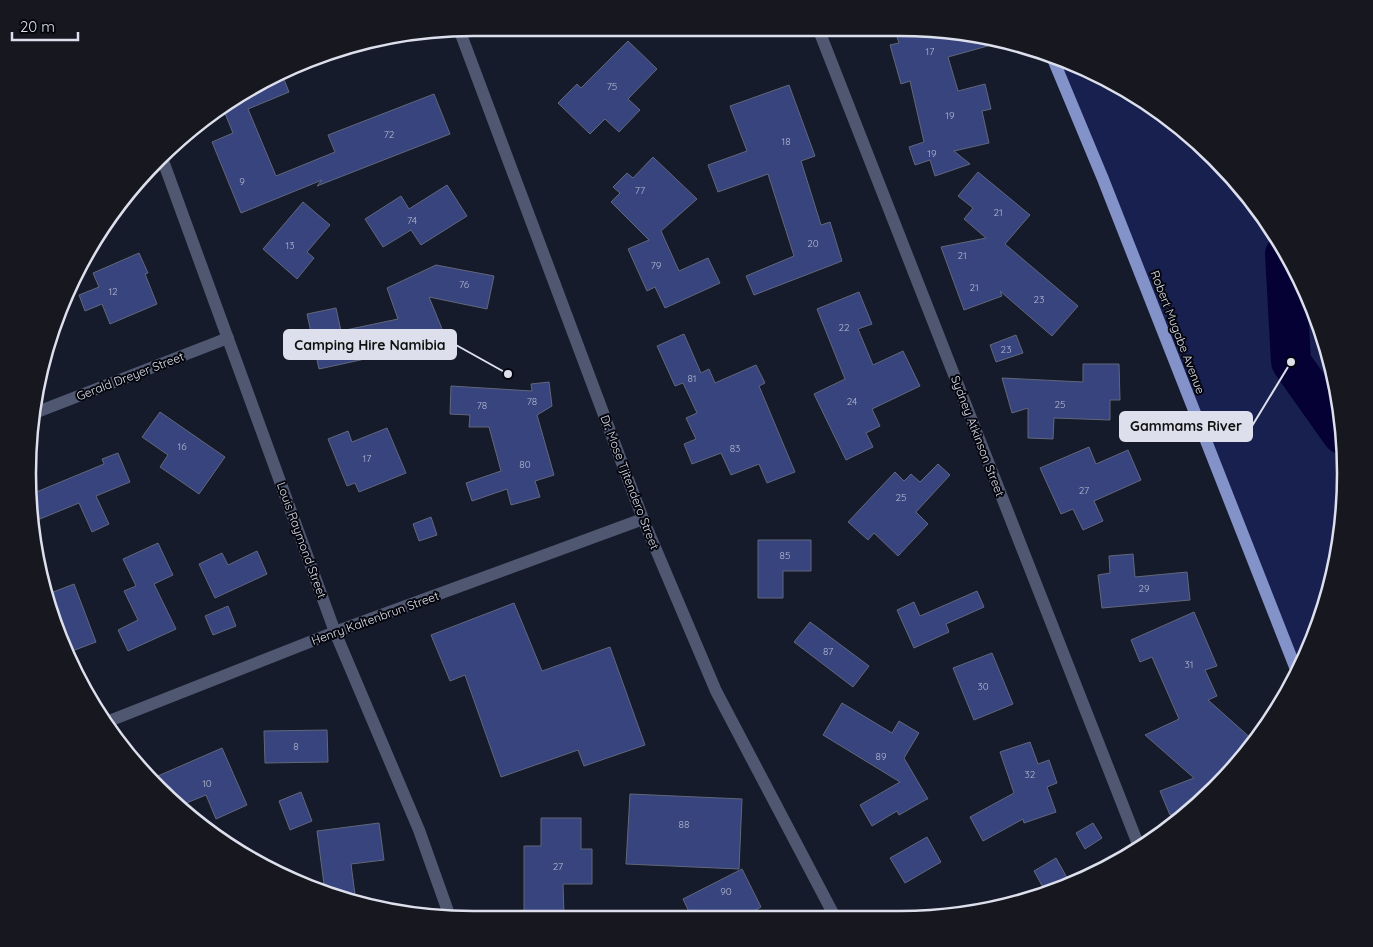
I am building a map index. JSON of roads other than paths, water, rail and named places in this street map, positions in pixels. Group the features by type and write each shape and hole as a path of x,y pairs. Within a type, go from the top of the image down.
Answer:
{"main road":[{"name":"Robert Mugabe Avenue","path":"1056,65 1103,179 1294,663"}],"street":[{"name":"Dr. Mose Tjitendero Street","path":"462,36 643,519 716,691 831,911"},
{"name":"Sydney Atkinson Street","path":"821,36 1137,840"},
{"name":"Louis Raymond Street","path":"164,164 336,632 419,830 448,910"},
{"name":"Gerald Dreyer Street","path":"41,411 228,338"},
{"name":"Henry Kaltenbrun Street","path":"113,720 336,632 643,519"}],"waterway":[{"path":"1286,269 1291,362 1334,422"}],"place":[{"name":"Gammams River","path":"1291,362"},
{"name":"Camping Hire Namibia","path":"508,374"}]}
